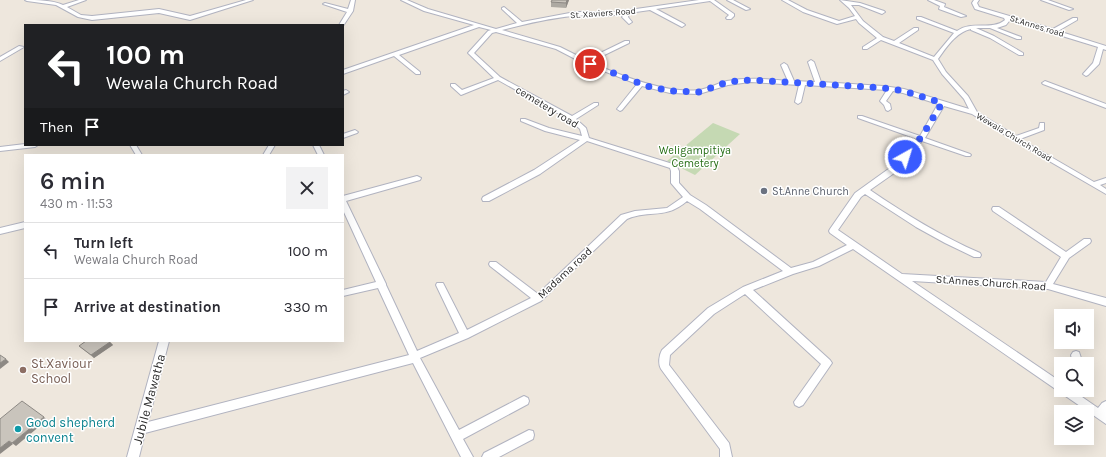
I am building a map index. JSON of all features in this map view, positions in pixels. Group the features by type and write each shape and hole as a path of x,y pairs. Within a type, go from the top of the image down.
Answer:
{"street":[{"path":"27,0 57,4 80,16 92,18 159,11 190,18 251,0"},
{"path":"63,6 84,0"},
{"path":"343,24 350,11 353,0"},
{"name":"Wewala Church Road","path":"403,0 426,10 558,48 585,62 641,84 670,91 700,92 727,82 740,80 792,82 904,91 974,113 1015,139 1106,192"},
{"name":"St. Xaviers Road","path":"498,30 575,14 627,12 698,0 710,0"},
{"path":"710,0 732,15 729,18"},
{"path":"729,0 748,9"},
{"path":"784,0 805,11 839,23 857,17"},
{"path":"930,0 943,5 941,8 964,13 966,19 964,21 969,28 992,37 1021,54"},
{"name":"St.Annes road","path":"977,0 974,3 977,8 1104,48"},
{"path":"1043,0 1071,9"},
{"path":"845,1 856,13 857,17 881,38 935,59 939,68 963,93 971,104 974,113"},
{"path":"845,1 860,4 882,12"},
{"path":"325,4 350,11"},
{"path":"504,8 522,24"},
{"path":"650,8 682,25"},
{"path":"627,12 625,17 629,22"},
{"path":"935,59 958,33 969,28 991,27 1006,23 1008,20 1006,17"},
{"path":"919,18 958,33"},
{"path":"1054,32 1075,19"},
{"path":"344,72 480,25"},
{"path":"991,27 1019,38"},
{"path":"895,43 916,29"},
{"name":"cemetery road","path":"498,30 490,32 471,53 498,78 572,119 583,128 586,139 673,167 675,171 675,183 687,198"},
{"path":"865,48 881,38"},
{"path":"585,62 627,42"},
{"path":"0,59 21,47"},
{"path":"1086,74 1096,64 1104,48"},
{"path":"395,54 418,73"},
{"path":"811,62 819,84"},
{"path":"784,65 792,82"},
{"path":"452,85 461,93 498,78"},
{"path":"798,102 802,83"},
{"path":"1044,83 1106,106"},
{"path":"620,109 641,84"},
{"path":"888,109 887,104 883,101 891,89"},
{"path":"942,103 921,138 897,167 864,190 915,224 978,255"},
{"path":"572,119 596,104"},
{"path":"860,117 899,132 921,138 968,155"},
{"path":"523,120 547,130 586,139"},
{"path":"1015,139 1042,130 1042,124"},
{"path":"344,136 355,132"},
{"path":"486,199 537,172 586,139"},
{"path":"0,149 26,146"},
{"path":"344,201 417,178"},
{"path":"1094,185 1106,180"},
{"name":"St.Annes Church Road","path":"864,190 858,195 833,231 852,246 1054,383"},
{"path":"687,198 703,207 790,272"},
{"name":"Madama road","path":"140,429 415,357 465,335 538,299 624,217 634,212 668,210 687,198"},
{"path":"344,203 415,357 467,457"},
{"path":"996,209 1066,256"},
{"path":"0,231 24,225"},
{"path":"1048,286 1066,256 1087,241"},
{"path":"726,457 725,447 664,366 665,353 711,311 746,290 790,272 816,264 852,246"},
{"path":"493,264 538,299"},
{"name":"St.Annes Church Road","path":"899,277 1048,286 1106,302"},
{"path":"344,293 382,284"},
{"path":"440,285 465,335"},
{"path":"746,290 827,363 799,402"},
{"name":"Jubile Mawatha","path":"133,457 164,342"},
{"name":"St.Annes Church Road","path":"1076,397 1104,413"},
{"path":"457,437 524,401"},
{"path":"488,457 529,435"}],"green space":[{"name":"Weligampitiya Cemetery","path":"713,123 740,134 695,175 667,161"}],"building":[{"path":"552,0 567,0 566,3 551,2"},
{"path":"85,342 110,342 91,355 79,346"},
{"path":"0,355 6,359 0,363"},
{"name":"Good shepherd convent","path":"22,401 44,417 12,443 9,441 0,448 0,419"}],"place":[{"name":"St.Anne Church","path":"764,191"},
{"name":"St.Xaviour School","path":"23,370"},
{"name":"Good shepherd convent","path":"18,429"}],"route":[{"path":"590,64 647,86 670,91 700,92 727,82 750,80 884,88 904,91 942,103 922,136 905,157"}]}
